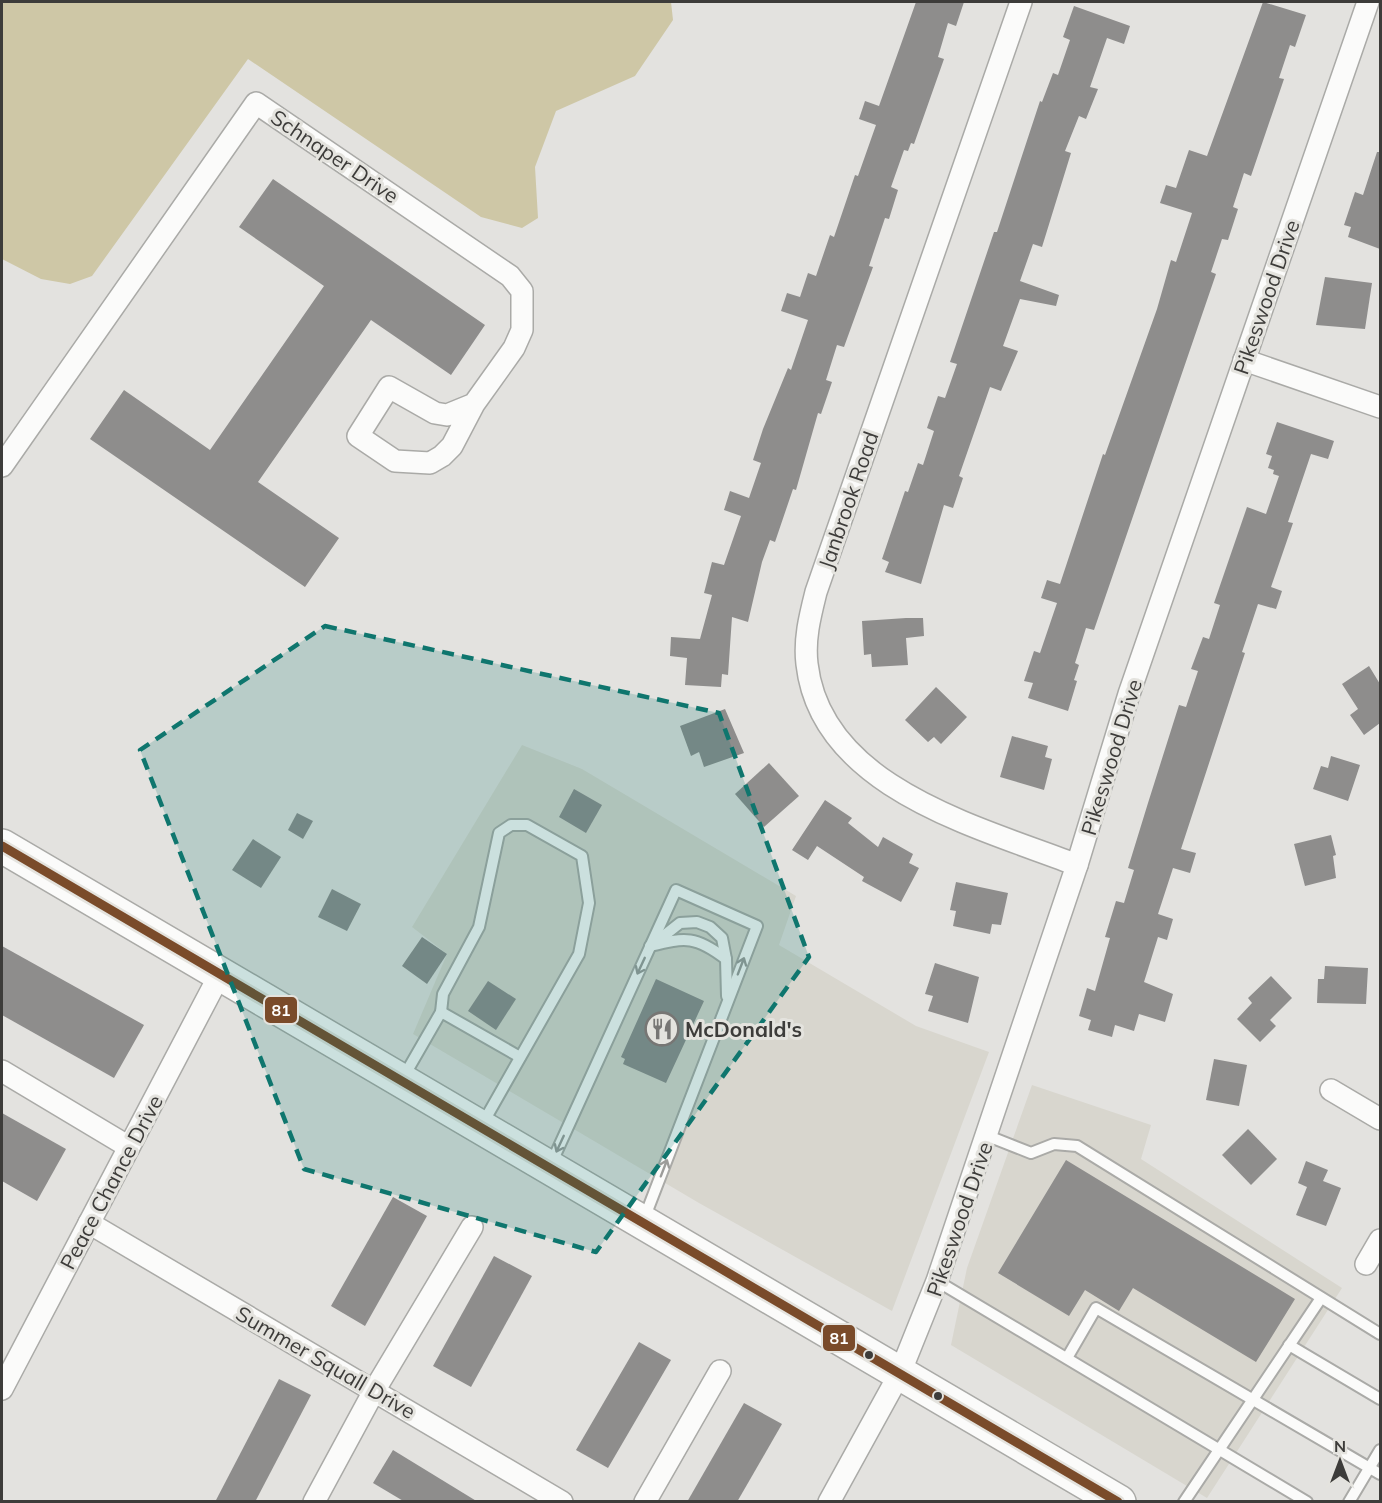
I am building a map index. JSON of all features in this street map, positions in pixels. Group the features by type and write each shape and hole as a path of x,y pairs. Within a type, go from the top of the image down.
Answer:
{"main road":[{"path":"2,846 1119,1502"}],"street":[{"name":"Janbrook Road","path":"1022,2 816,592 807,630 807,663 813,695 825,720 843,747 868,770 950,816 1077,865"},
{"name":"Pikeswood Drive","path":"829,1502 900,1373 938,1281 1077,865 1129,694 1368,2"},
{"name":"Schnaper Drive","path":"2,466 256,103 510,276 522,291 522,330 514,348 474,404 452,446 430,463 395,461 358,436 389,387 435,413 447,415 474,404"},
{"path":"1244,360 1380,407"},
{"name":"Peace Chance Drive","path":"2,1389 220,974"},
{"path":"2,1071 129,1147"},
{"path":"1331,1090 1380,1119"},
{"name":"Summer Squall Drive","path":"89,1223 562,1502"},
{"path":"314,1502 374,1391 472,1227"},
{"path":"1366,1264 1380,1240"},
{"path":"645,1502 720,1371"}],"lane":[{"path":"402,1081 441,1012 443,994 479,927 499,833 511,825 527,825 582,856 589,903 579,954 481,1127"},
{"path":"549,1167 676,890 757,926 643,1222"},
{"path":"651,946 680,923 697,922 710,927 722,938 726,959 727,1003"},
{"path":"651,946 689,938 707,944 726,959"},
{"path":"441,1012 520,1057"},
{"path":"988,1136 1031,1153 1054,1144 1077,1146 1380,1334"},
{"path":"938,1281 1306,1502"},
{"path":"1184,1502 1321,1298"},
{"path":"1067,1358 1096,1308 1380,1474"},
{"path":"1289,1345 1380,1399"},
{"path":"1349,1502 1380,1450"}],"highlighted area":[{"path":"325,626 719,713 809,957 596,1252 304,1169 140,750"}],"shaded area":[{"path":"2,2 671,2 673,20 635,76 556,111 535,167 538,218 522,228 481,217 248,59 92,276 70,284 41,279 2,259"},
{"path":"522,745 582,769 796,896 779,945 916,1026 989,1052 892,1311 699,1203 413,1034 447,954 412,927"},
{"path":"1032,1085 1151,1125 1141,1159 1342,1288 1207,1498 951,1345 967,1268"}],"building":[{"path":"916,2 964,2 956,26 948,23 938,57 944,59 914,144 911,143 908,151 904,150 891,187 898,190 889,219 885,218 869,266 873,267 844,347 837,345 826,380 832,382 821,414 818,413 796,490 793,489 775,542 770,540 762,562 748,622 732,617 728,675 722,674 721,687 685,685 687,658 670,656 671,637 700,639 712,595 704,593 712,562 724,565 741,516 724,510 730,491 749,498 761,463 753,460 763,429 788,368 791,370 808,320 781,311 787,293 800,297 808,273 816,276 830,235 834,237 855,175 858,176 876,125 859,119 865,101 879,106"},
{"path":"1263,2 1306,15 1295,47 1290,45 1279,78 1284,79 1251,176 1244,173 1233,207 1238,209 1228,240 1222,239 1211,272 1216,274 1094,630 1086,628 1075,663 1079,665 1074,680 1077,681 1068,711 1028,698 1033,683 1024,681 1034,651 1040,653 1057,603 1041,598 1047,580 1060,584 1103,454 1105,455 1157,309 1171,260 1176,262 1192,213 1160,203 1166,185 1176,188 1189,150 1207,156"},
{"path":"1074,6 1130,26 1124,44 1107,38 1090,87 1098,89 1086,119 1079,116 1065,151 1071,153 1042,247 1033,244 1020,281 1059,295 1056,306 1020,299 1003,346 1018,351 1001,391 990,387 959,476 963,478 953,508 944,505 921,584 885,572 889,562 882,559 905,491 908,492 918,463 923,465 934,431 927,428 938,396 945,398 957,364 950,362 994,232 997,232 1040,101 1042,102 1053,73 1058,75 1070,40 1063,37"},
{"path":"1377,152 1380,152 1380,249 1348,237 1351,227 1344,225 1355,192 1363,195"},
{"path":"273,179 485,325 451,375 371,320 258,482 339,538 305,587 90,439 124,390 210,450 324,286 239,227"},
{"path":"1325,277 1372,283 1365,329 1316,325"},
{"path":"1277,422 1334,441 1328,459 1311,454 1288,522 1293,523 1271,587 1282,591 1276,609 1258,604 1242,652 1245,653 1181,849 1196,853 1190,873 1173,868 1158,914 1173,919 1167,940 1158,937 1144,982 1173,994 1165,1022 1139,1014 1134,1031 1115,1025 1112,1037 1088,1030 1091,1020 1079,1016 1087,988 1095,991 1110,938 1105,937 1116,901 1124,903 1134,870 1128,868 1148,803 1179,705 1186,707 1198,671 1191,669 1203,637 1209,639 1220,605 1214,603 1247,507 1266,514 1279,476 1273,474 1274,470 1268,468 1272,456 1266,454"},
{"path":"923,618 924,636 906,638 908,665 872,667 871,654 864,655 862,621"},
{"path":"1369,666 1380,684 1380,723 1364,735 1350,715 1358,709 1342,684"},
{"path":"936,687 967,717 941,744 934,737 928,742 905,720"},
{"path":"725,709 744,753 704,767 699,752 691,756 680,726"},
{"path":"1012,736 1048,746 1045,757 1052,759 1044,790 1000,777"},
{"path":"1331,756 1360,765 1348,801 1313,789 1321,766 1328,768"},
{"path":"769,763 799,796 764,827 735,794"},
{"path":"574,789 602,805 586,833 559,817"},
{"path":"825,800 852,818 848,823 878,847 883,837 913,854 909,863 919,868 901,902 862,881 864,877 817,846 808,860 792,850"},
{"path":"297,813 313,821 303,839 288,830"},
{"path":"1331,835 1336,855 1333,856 1336,878 1305,886 1294,844"},
{"path":"253,839 281,857 261,888 232,870"},
{"path":"956,882 1008,893 1001,925 992,924 990,934 953,926 956,911 950,910"},
{"path":"332,889 361,904 347,931 318,917"},
{"path":"422,937 447,954 427,984 402,966"},
{"path":"2,946 144,1025 114,1078 2,1015"},
{"path":"935,963 979,977 968,1023 928,1011 933,996 925,994"},
{"path":"1325,966 1368,968 1366,1004 1317,1003 1318,979 1324,979"},
{"path":"1271,976 1292,998 1270,1020 1276,1026 1260,1042 1237,1019 1252,1003 1248,998"},
{"name":"McDonald's","path":"656,979 704,1001 666,1083 623,1064 625,1059 621,1057"},
{"path":"488,981 516,999 496,1030 468,1011"},
{"path":"1214,1059 1247,1065 1239,1106 1206,1100"},
{"path":"2,1113 66,1149 37,1201 2,1181"},
{"path":"1248,1129 1277,1159 1251,1185 1222,1155"},
{"path":"1066,1160 1295,1299 1256,1362 1133,1288 1119,1311 1085,1290 1069,1316 998,1273"},
{"path":"1306,1161 1328,1170 1323,1181 1341,1188 1326,1226 1296,1215 1307,1187 1298,1183"},
{"path":"393,1197 427,1216 365,1326 331,1306"},
{"path":"494,1256 532,1276 471,1387 433,1366"},
{"path":"639,1342 671,1360 608,1468 576,1450"},
{"path":"279,1379 311,1395 255,1502 215,1502"},
{"path":"744,1403 782,1424 737,1502 687,1502"},
{"path":"393,1450 478,1502 405,1502 373,1483"}],"transit line":[{"name":"81","path":"2,846 1118,1502"}],"place":[{"name":"McDonald's","path":"662,1029"}]}
